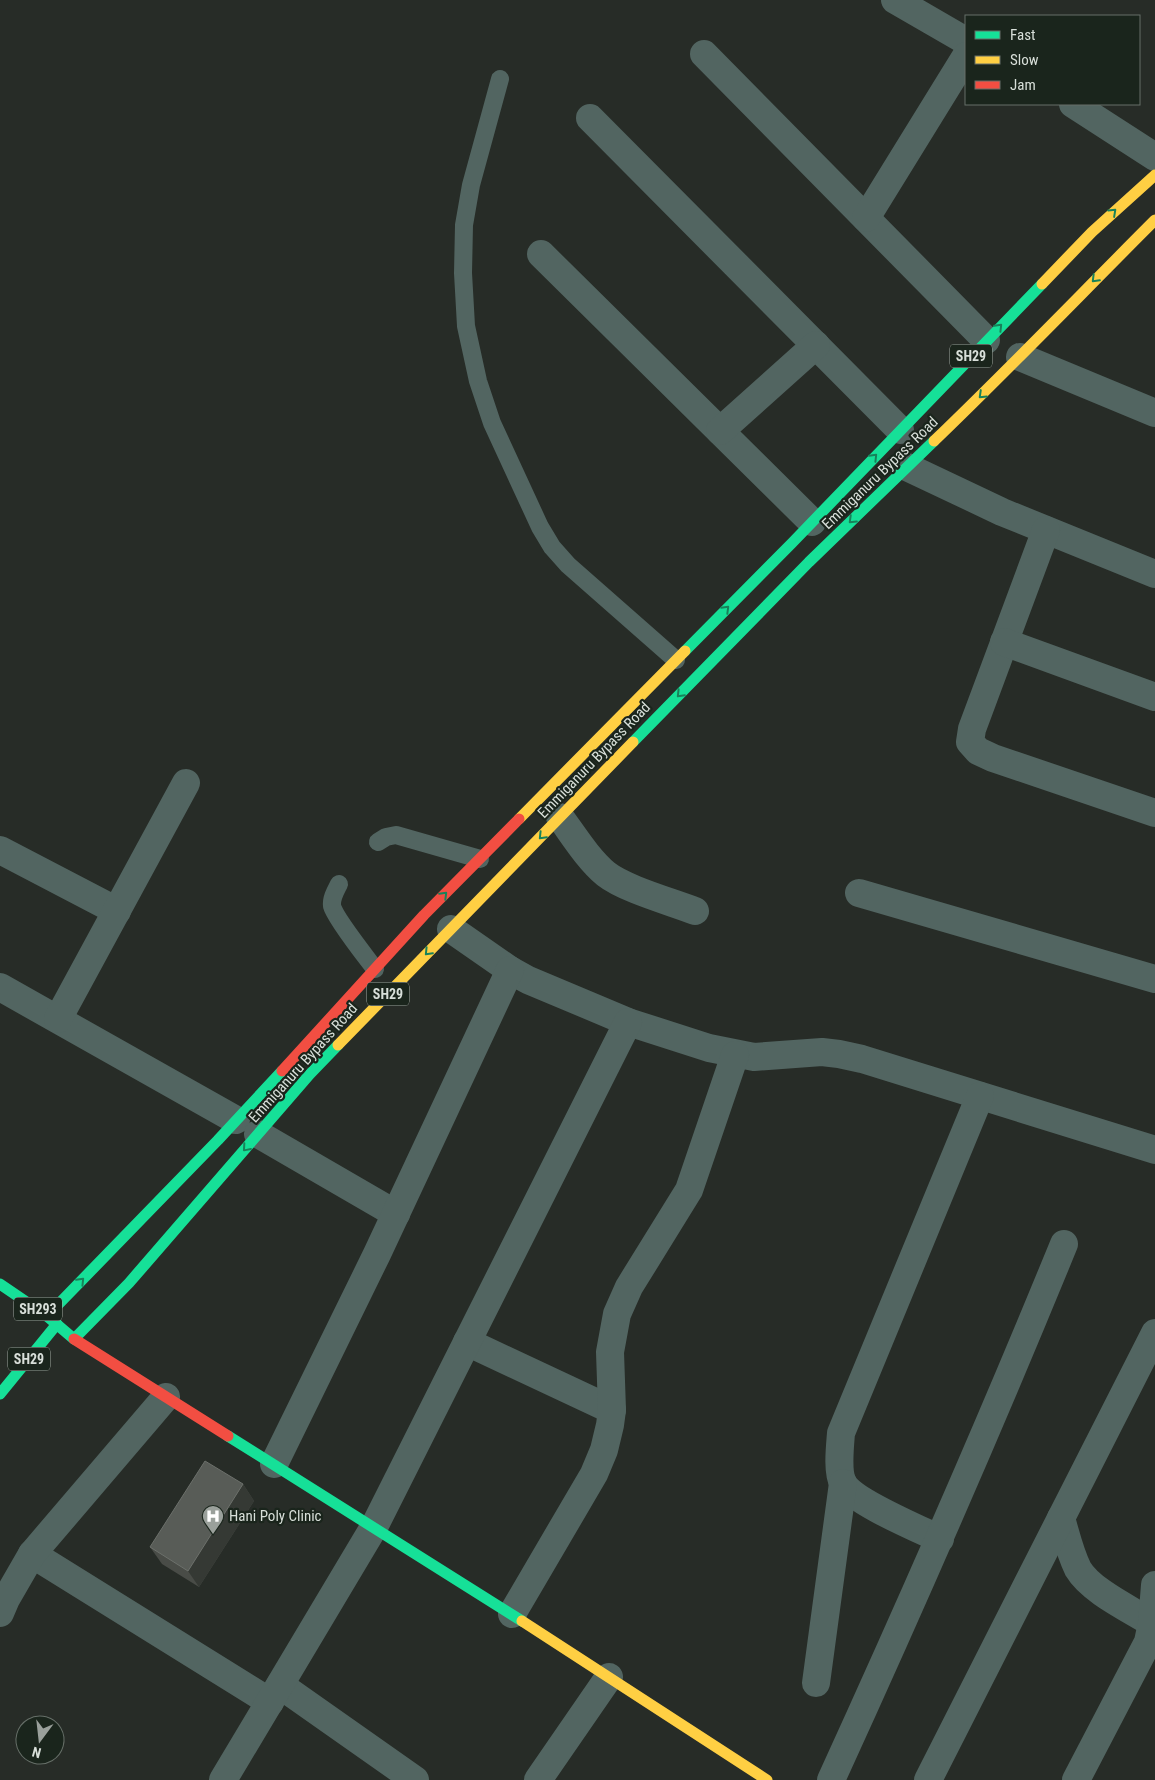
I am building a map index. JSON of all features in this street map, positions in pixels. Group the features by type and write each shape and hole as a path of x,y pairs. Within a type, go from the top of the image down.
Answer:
{"main road":[{"name":"SH29","path":"48,1316 247,1127 375,969 424,915 792,543 1092,232 1155,175"},
{"name":"Emmiganuru Bypass Road","path":"74,1339 128,1283 247,1127 310,1074 809,562 1020,357 1155,220"},
{"name":"SH293","path":"0,1284 48,1316 74,1339"},
{"name":"SH29","path":"0,1394 57,1324"},
{"path":"74,1339 512,1614 767,1780"}],"street":[{"path":"895,0 965,40"},
{"path":"704,54 986,340"},
{"path":"866,218 965,58"},
{"path":"1075,105 1155,157"},
{"path":"590,118 900,430"},
{"path":"541,254 812,522"},
{"path":"720,432 816,345"},
{"path":"1020,357 1155,413"},
{"path":"907,467 1002,512 1155,574"},
{"path":"1046,530 972,729 970,742 978,752 1155,813"},
{"path":"1004,642 1155,696"},
{"path":"58,1019 186,784"},
{"path":"560,817 591,858 607,874 624,884 695,911"},
{"path":"0,850 117,911"},
{"path":"859,894 1155,980"},
{"path":"450,929 528,980 628,1022 709,1048 745,1056 822,1052 862,1059 1155,1150"},
{"path":"274,1464 396,1214 510,970"},
{"path":"0,987 396,1214"},
{"path":"223,1780 374,1527 628,1022"},
{"path":"512,1614 594,1474 604,1450 612,1410 610,1352 617,1314 629,1287 689,1190 745,1056"},
{"path":"816,1683 843,1484 839,1459 841,1433 980,1096"},
{"path":"831,1780 940,1539 1064,1244"},
{"path":"928,1780 1155,1333"},
{"path":"467,1342 612,1410"},
{"path":"0,1613 32,1554 166,1397"},
{"path":"843,1484 861,1500 940,1539"},
{"path":"1061,1518 1071,1553 1079,1570 1095,1587 1152,1623"},
{"path":"32,1554 275,1694 415,1780"},
{"path":"1076,1780 1148,1642 1152,1623 1155,1585"},
{"path":"538,1780 609,1677"}],"lane":[{"path":"500,79 471,185 464,225 466,326 478,380 492,423 540,527 552,546 568,564 676,660"},
{"path":"378,842 386,837 396,835 480,859"},
{"path":"339,884 332,906 338,918 375,969"}],"building":[{"path":"205,1461 243,1484 188,1571 150,1547"}],"traffic: fast":[{"path":"685,651 1042,284"},
{"path":"633,742 809,562 934,441"},
{"path":"0,1284 47,1316 74,1339 129,1283 310,1074 338,1045"},
{"path":"47,1316 218,1140 282,1071"},
{"path":"0,1394 57,1324"},
{"path":"228,1436 522,1621"}],"traffic: slow":[{"path":"1042,284 1092,232 1155,175"},
{"path":"934,441 1155,220"},
{"path":"519,819 685,651"},
{"path":"338,1045 633,742"},
{"path":"522,1621 767,1780"}],"traffic: jam":[{"path":"282,1071 424,915 519,819"},
{"path":"74,1339 228,1436"}],"place":[{"name":"Hani Poly Clinic","path":"213,1535"}]}
